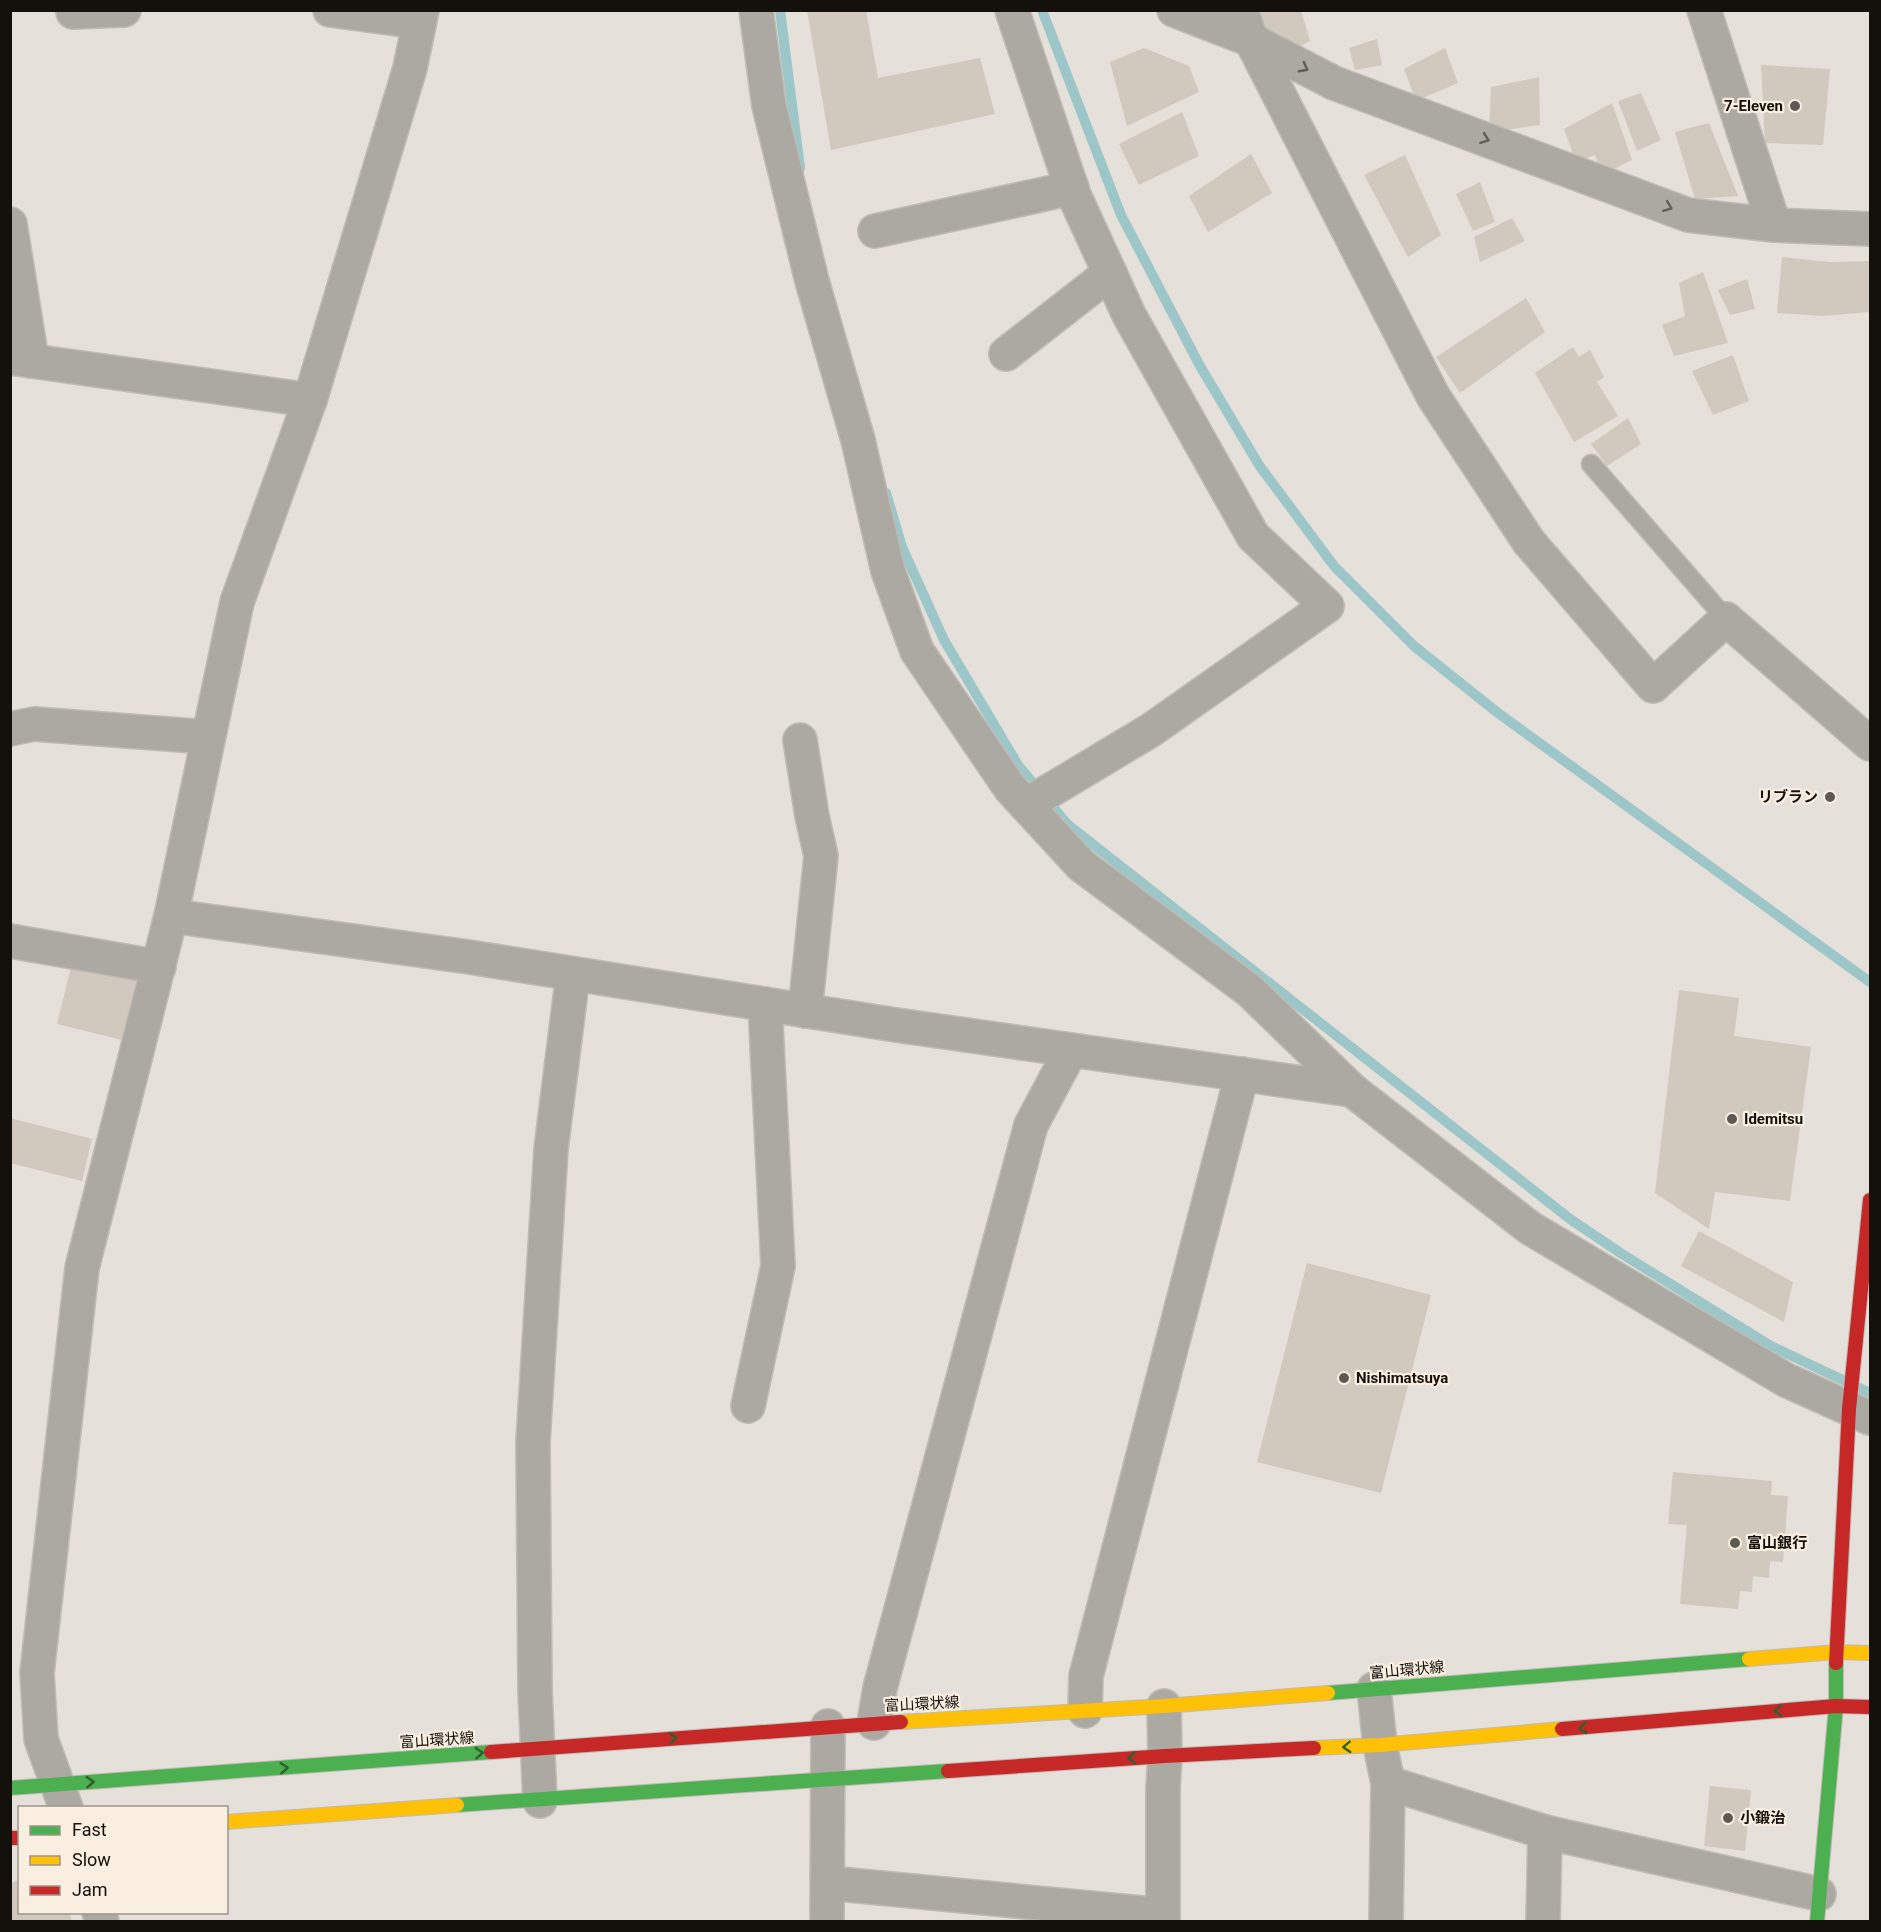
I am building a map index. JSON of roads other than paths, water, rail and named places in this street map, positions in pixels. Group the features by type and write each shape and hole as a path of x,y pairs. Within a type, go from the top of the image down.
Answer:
{"main road":[{"path":"1818,1908 1836,1706 1836,1652 1856,1411 1854,1358 1870,1200"},
{"name":"富山環状線","path":"10,1788 62,1796 539,1749 828,1726 1164,1706 1836,1652 1870,1653"},
{"path":"228,1822 1166,1756 1380,1745 1836,1706 1870,1707"}],"street":[{"path":"73,12 124,10"},
{"path":"62,1796 41,1739 37,1673 82,1268 171,916 237,602 310,400 410,68 421,16 330,10"},
{"path":"756,10 769,106 812,281 858,440 888,571 917,651 1010,788 1036,799 1081,865 1250,991 1352,1090 1530,1228 1786,1380 1856,1411"},
{"path":"1012,10 1072,188 1129,315 1253,536 1327,606 1151,730 1036,799"},
{"path":"1174,10 1246,25 1334,83 1688,215 1774,225 1870,229"},
{"path":"1704,10 1774,225"},
{"path":"1246,25 1433,396 1529,542 1653,686 1726,619 1870,744"},
{"path":"875,231 1072,188"},
{"path":"10,224 21,360 310,400"},
{"path":"1006,354 1110,273"},
{"path":"10,729 34,724 208,737"},
{"path":"800,740 821,856 806,1011"},
{"path":"171,916 469,957 806,1011 1352,1090"},
{"path":"10,941 159,967"},
{"path":"540,1801 536,1690 533,1442 550,1149 573,974"},
{"path":"748,1406 777,1266 765,1004"},
{"path":"874,1723 880,1688 1031,1125 1071,1050"},
{"path":"1085,1711 1086,1676 1242,1074"},
{"path":"1374,1689 1380,1745 1388,1783 1386,1922"},
{"path":"828,1882 1163,1918 1163,1788 1166,1756 1164,1706"},
{"path":"827,1922 828,1726"},
{"path":"1388,1783 1545,1832 1818,1908"},
{"path":"1544,1922 1545,1832"}],"lane":[{"path":"1591,464 1726,619"}],"waterway":[{"path":"780,10 800,168"},
{"path":"1042,10 1121,215 1200,366 1259,465 1334,566 1414,646 1498,713 1870,982"},
{"path":"886,493 902,547 944,640 1018,765 1067,824 1570,1219 1622,1254 1771,1346 1870,1393"}],"place":[{"name":"7-Eleven","path":"1795,106"},
{"name":"リブラン","path":"1830,797"},
{"name":"Idemitsu","path":"1732,1119"},
{"name":"Nishimatsuya","path":"1344,1378"},
{"name":"富山銀行","path":"1735,1543"},
{"name":"小鍛治","path":"1728,1818"}]}
